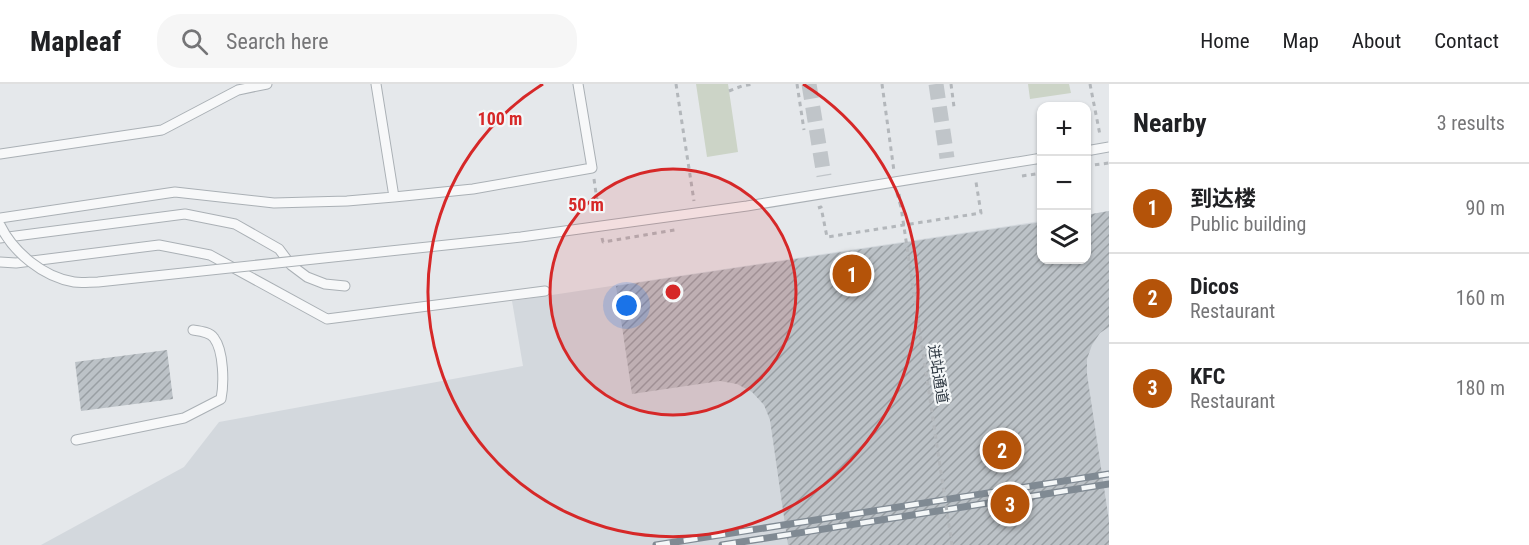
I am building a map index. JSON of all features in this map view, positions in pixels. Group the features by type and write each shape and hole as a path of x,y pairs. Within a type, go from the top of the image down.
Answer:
{"lane":[{"path":"0,154 162,130 238,90 267,84"},
{"path":"376,84 394,197"},
{"path":"0,218 175,192 274,203 347,201 473,189 592,168 578,84"},
{"path":"0,225 6,238 23,256 47,272 74,282 98,282 521,237 747,206 1037,159"},
{"path":"0,238 185,214 235,224 279,249 291,265 307,277 325,284 345,286"},
{"path":"0,262 16,263 159,245 210,255 327,320 545,291"},
{"path":"76,440 184,418 221,399 224,384 219,348 214,337 206,332 193,330"}],"path":[{"path":"676,84 695,205"},
{"path":"729,91 753,84"},
{"path":"797,84 804,130"},
{"path":"882,84 895,174"},
{"path":"951,84 954,107"},
{"path":"1090,84 1107,163 1091,165"},
{"path":"1015,177 1037,174"},
{"path":"827,237 981,213 976,182 986,181"},
{"name":"进站通道","path":"896,185 952,545"}],"shaded area":[{"path":"696,84 728,84 738,152 707,157"},
{"path":"1028,84 1069,84 1071,93 1030,99"},
{"path":"1109,211 1109,545 41,545 184,467 219,422 523,366 512,301 1037,222 1037,264 1091,264 1091,214"}],"building":[{"path":"1109,211 1109,327 1100,333 1092,345 1087,359 1087,374 1109,521 1109,545 788,545 770,420 764,405 752,392 737,384 720,381 632,394 616,286 1037,223 1037,264 1091,264 1091,214"},
{"path":"167,350 173,399 81,411 75,362"}],"tunnel":[{"path":"809,84 824,176"},
{"path":"936,84 947,158"}],"railway":[{"path":"656,545 1109,474"},
{"path":"722,545 1109,484"}],"place":[{"name":"到达楼","path":"852,274"},
{"name":"Dicos","path":"1002,450"},
{"name":"KFC","path":"1010,504"}]}
